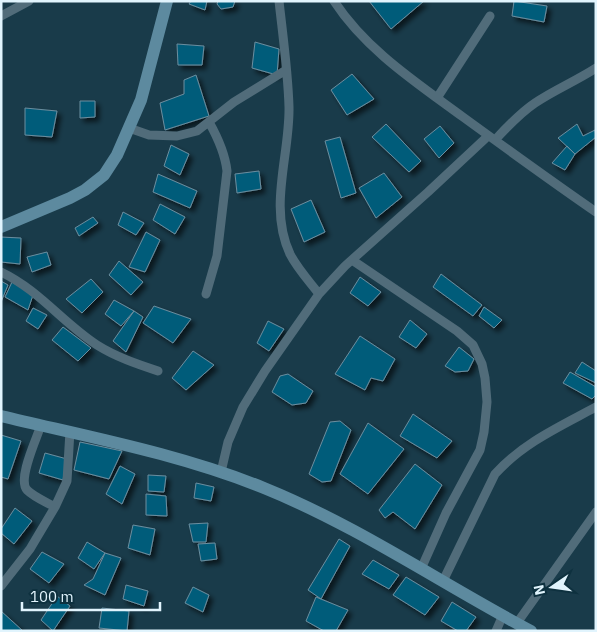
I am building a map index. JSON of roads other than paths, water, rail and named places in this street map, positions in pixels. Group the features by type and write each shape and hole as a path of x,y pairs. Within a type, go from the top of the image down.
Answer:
{"main road":[{"path":"1,227 85,190 104,175 117,155 141,100 167,1"},
{"path":"1,416 70,431 221,472 265,488 330,519 531,631"}],"street":[{"path":"1,16 29,1"},
{"path":"279,1 285,43 289,108 281,191 282,227 290,253 318,294"},
{"path":"334,1 359,33 380,54 491,138 596,212"},
{"path":"438,98 490,16"},
{"path":"221,472 228,442 243,408 265,371 318,294 352,260 491,138 535,103 596,68"},
{"path":"129,128 149,135 177,136 197,131 234,102 286,70"},
{"path":"206,294 217,256 227,171 225,158 209,122"},
{"path":"352,260 457,331 473,345 482,364 487,402 480,450 471,470 457,490 421,568"},
{"path":"1,272 17,280 38,295 97,345 121,358 158,371"},
{"path":"443,581 495,474 508,459 531,443 596,407"},
{"path":"41,425 25,472 24,484 27,490 55,507"},
{"path":"1,586 30,549 55,507 67,481 70,431"},
{"path":"517,623 596,512"},
{"path":"496,631 503,615"}]}
